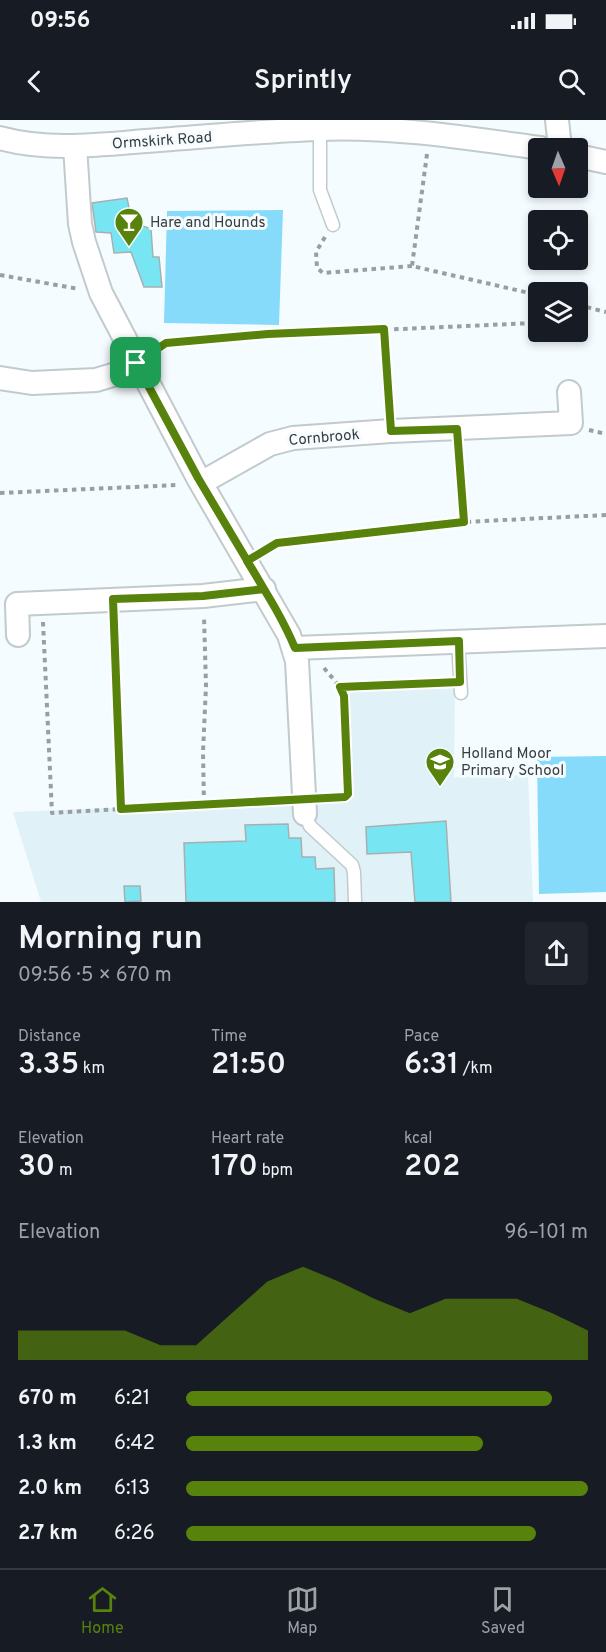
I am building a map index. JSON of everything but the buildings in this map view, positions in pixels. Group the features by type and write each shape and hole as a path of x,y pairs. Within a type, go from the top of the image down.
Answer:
{"street":[{"path":"557,120 559,138"},
{"name":"Ormskirk Road","path":"0,138 38,144 75,146 392,125 429,133 458,128 528,145"},
{"path":"75,146 80,224 101,293 199,481 264,589 295,648 304,806"},
{"path":"588,158 606,162"},
{"path":"0,378 32,383 96,380 116,374 136,363"},
{"name":"Cornbrook","path":"199,481 270,444 292,438 571,423 569,392"},
{"path":"18,635 17,604 203,596 264,589"},
{"path":"295,648 606,636"}],"lane":[{"path":"320,129 320,190 333,225"},
{"path":"459,641 460,687"},
{"path":"304,806 310,826 352,865 355,902"}],"path":[{"path":"412,266 429,133"},
{"path":"333,225 316,252 317,268 323,273 412,266 528,293"},
{"path":"0,275 101,293"},
{"path":"588,308 606,312"},
{"path":"136,363 166,343 268,334 528,322"},
{"path":"384,329 391,431"},
{"path":"457,429 464,522"},
{"path":"0,493 188,484 199,481"},
{"path":"247,561 277,543 464,522 606,515"},
{"path":"203,596 206,686 203,752 204,804"},
{"path":"113,599 121,809"},
{"path":"42,603 52,813 204,804 304,806 345,797 348,794 344,696 340,687 321,663"},
{"path":"340,687 460,687"}],"shaded area":[{"path":"283,210 279,325 164,323 167,211"},
{"name":"Holland Moor Primary School","path":"455,685 454,777 528,775 533,902 41,902 13,812 352,798 345,689"},
{"path":"606,756 606,892 539,894 537,757"}],"place":[{"name":"Hare and Hounds","path":"129,248"},
{"name":"Holland Moor Primary School","path":"440,788"}],"route":[{"path":"136,363 166,343 268,334 384,329 391,431 457,429 464,522 277,543 247,561 264,589 295,648 459,641 460,682 340,687 344,696 348,794 345,797 121,809 113,599 203,596 264,589 198,478 136,363"}]}
